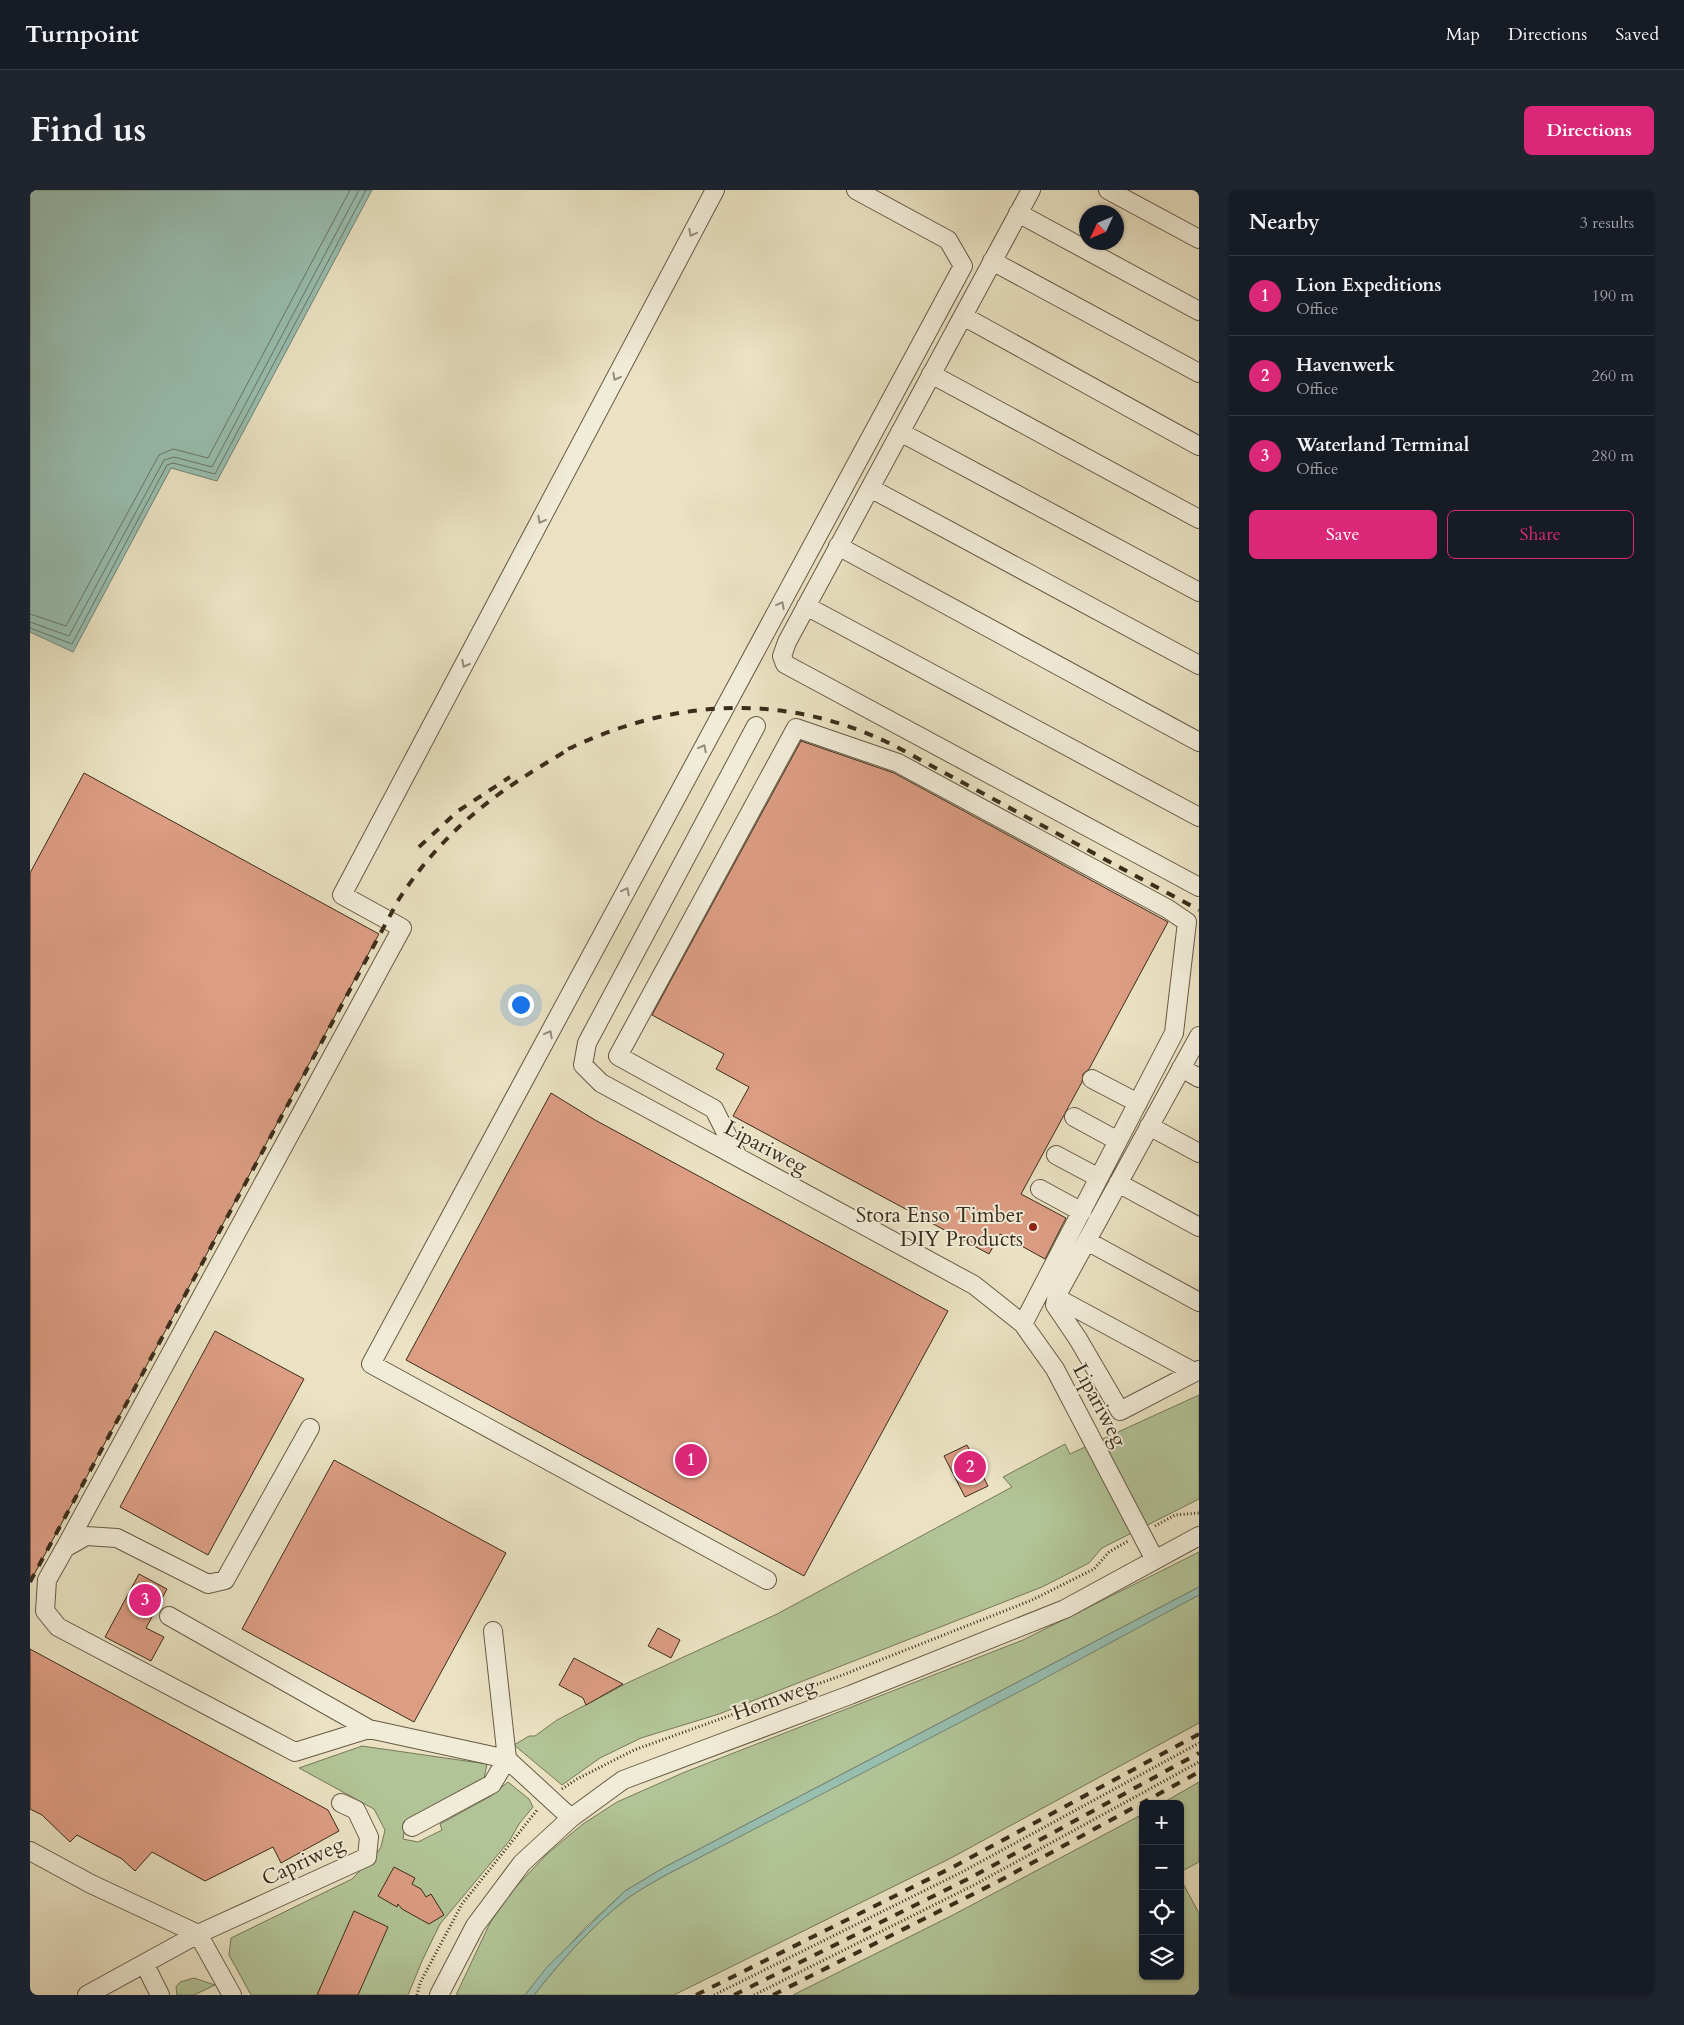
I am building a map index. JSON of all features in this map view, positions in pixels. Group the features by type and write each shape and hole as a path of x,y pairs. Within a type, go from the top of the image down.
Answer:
{"street":[{"path":"58,1627 45,1611 47,1580 402,928 342,895 715,190"},
{"path":"767,1580 371,1364 963,266 948,240 856,190"},
{"path":"1031,190 838,546 787,642 782,656 785,664 1199,887"},
{"path":"1108,190 1199,239"},
{"path":"1018,213 1199,311"},
{"path":"992,261 1199,372"},
{"path":"962,316 1199,446"},
{"path":"931,374 1199,519"},
{"path":"900,432 1199,592"},
{"path":"870,488 1199,665"},
{"path":"838,546 1199,742"},
{"path":"806,606 1199,817"},
{"name":"Lipariweg","path":"756,726 587,1042 583,1065 601,1083 974,1285 1024,1324 1055,1369 1155,1560"},
{"path":"738,1157 714,1109 618,1056 796,728 898,763 1159,904 1187,922 1174,1033 1024,1324"},
{"path":"1197,1371 1120,1411 1078,1339 1055,1305 1056,1298 1199,1036"},
{"path":"1181,1068 1199,1078"},
{"path":"1092,1079 1138,1103"},
{"path":"1074,1117 1118,1141"},
{"path":"1149,1126 1199,1153"},
{"path":"1056,1155 1099,1178"},
{"path":"1118,1183 1199,1227"},
{"path":"1040,1189 1082,1212"},
{"path":"1087,1241 1199,1302"},
{"path":"1056,1298 1197,1371"},
{"path":"65,1548 86,1536 117,1538 208,1584 224,1580 310,1428"},
{"name":"Hornweg","path":"439,1995 475,1926 522,1863 571,1818 622,1780 850,1695 1065,1608 1199,1536"},
{"path":"30,1613 295,1752 369,1729"},
{"path":"169,1616 369,1729 507,1759 571,1818"},
{"path":"412,1827 492,1784 507,1759 493,1631"},
{"name":"Capriweg","path":"87,1995 145,1965 198,1934 367,1857 369,1837 356,1810 341,1803"},
{"path":"30,1851 91,1884 198,1934 231,1993"},
{"path":"145,1965 160,1995"}],"path":[{"path":"714,1995 962,1872 1199,1743"},
{"path":"754,1995 996,1874 1199,1762"}],"shaded area":[{"path":"1199,1395 1199,1499 1102,1548 1089,1563 1042,1587 719,1714 641,1738 600,1758 562,1785 514,1745 529,1736 535,1736 557,1720 627,1683 777,1614 1012,1487 1003,1477 1065,1444 1070,1454"},
{"path":"1199,1552 1199,1587 665,1867 625,1891 585,1928 525,1995 456,1995 490,1923 513,1890 547,1854 583,1824 617,1802 685,1772 1023,1640"},
{"path":"1199,1595 1199,1723 951,1858 674,1995 534,1995 590,1931 615,1908 641,1889"},
{"path":"362,1746 487,1764 484,1779 406,1820 403,1839 418,1842 442,1830 440,1824 491,1796 508,1782 529,1799 533,1807 519,1824 510,1840 440,1924 408,1995 251,1995 229,1955 231,1938 352,1879 381,1847 385,1830 374,1809 299,1768"},
{"path":"1199,1782 1199,1862 1184,1870 1184,1800 1168,1800"},
{"path":"1139,1816 1139,1980 1184,1980 1184,1885 1199,1913 1199,1995 793,1995 953,1915"},
{"path":"194,1978 215,1985 194,1995 177,1995 176,1987 180,1982"}],"water":[{"path":"30,190 372,190 217,481 171,468 73,652 30,632"},
{"path":"1199,1587 1199,1595 1034,1684 641,1889 615,1908 590,1931 534,1995 525,1995 547,1967 625,1891 665,1867"}],"building":[{"path":"801,741 894,773 1168,922 1089,1069 1083,1074 1082,1082 1021,1194 1066,1218 1045,1259 1000,1234 989,1254 733,1116 749,1087 716,1069 724,1054 652,1015"},
{"path":"84,773 379,934 30,1582 30,873"},
{"path":"551,1093 595,1120 948,1311 804,1576 406,1360"},
{"path":"215,1331 304,1379 208,1555 120,1507"},
{"path":"967,1445 988,1486 965,1497 944,1456"},
{"path":"334,1460 506,1553 414,1722 242,1629"},
{"path":"139,1574 167,1589 146,1628 164,1637 151,1661 105,1637"},
{"path":"658,1628 680,1640 671,1658 648,1646"},
{"path":"30,1649 328,1810 339,1831 281,1863 273,1847 205,1881 152,1852 135,1871 122,1859 77,1835 70,1842 42,1815 30,1809"},
{"path":"574,1658 623,1684 586,1705 583,1698 559,1685"},
{"path":"394,1867 415,1878 412,1884 421,1889 426,1897 431,1894 444,1915 429,1924 402,1909 398,1904 397,1907 378,1896"},
{"path":"354,1911 388,1927 358,1995 317,1995"}],"railway":[{"path":"568,749 609,732 649,719 690,711 730,708 771,710 812,716 852,728 893,745 1199,910"},
{"path":"30,1582 399,899 436,850 476,812 521,779 573,747"},
{"path":"419,847 458,811 510,777"},
{"path":"696,1995 955,1866 1199,1734"},
{"path":"734,1995 970,1878 1199,1753"},
{"path":"773,1995 999,1881 1199,1772"}],"place":[{"name":"Stora Enso Timber DIY Products","path":"1033,1227"},
{"name":"Lion Expeditions","path":"691,1460"},
{"name":"Havenwerk","path":"970,1467"},
{"name":"Waterland Terminal","path":"145,1600"}]}
